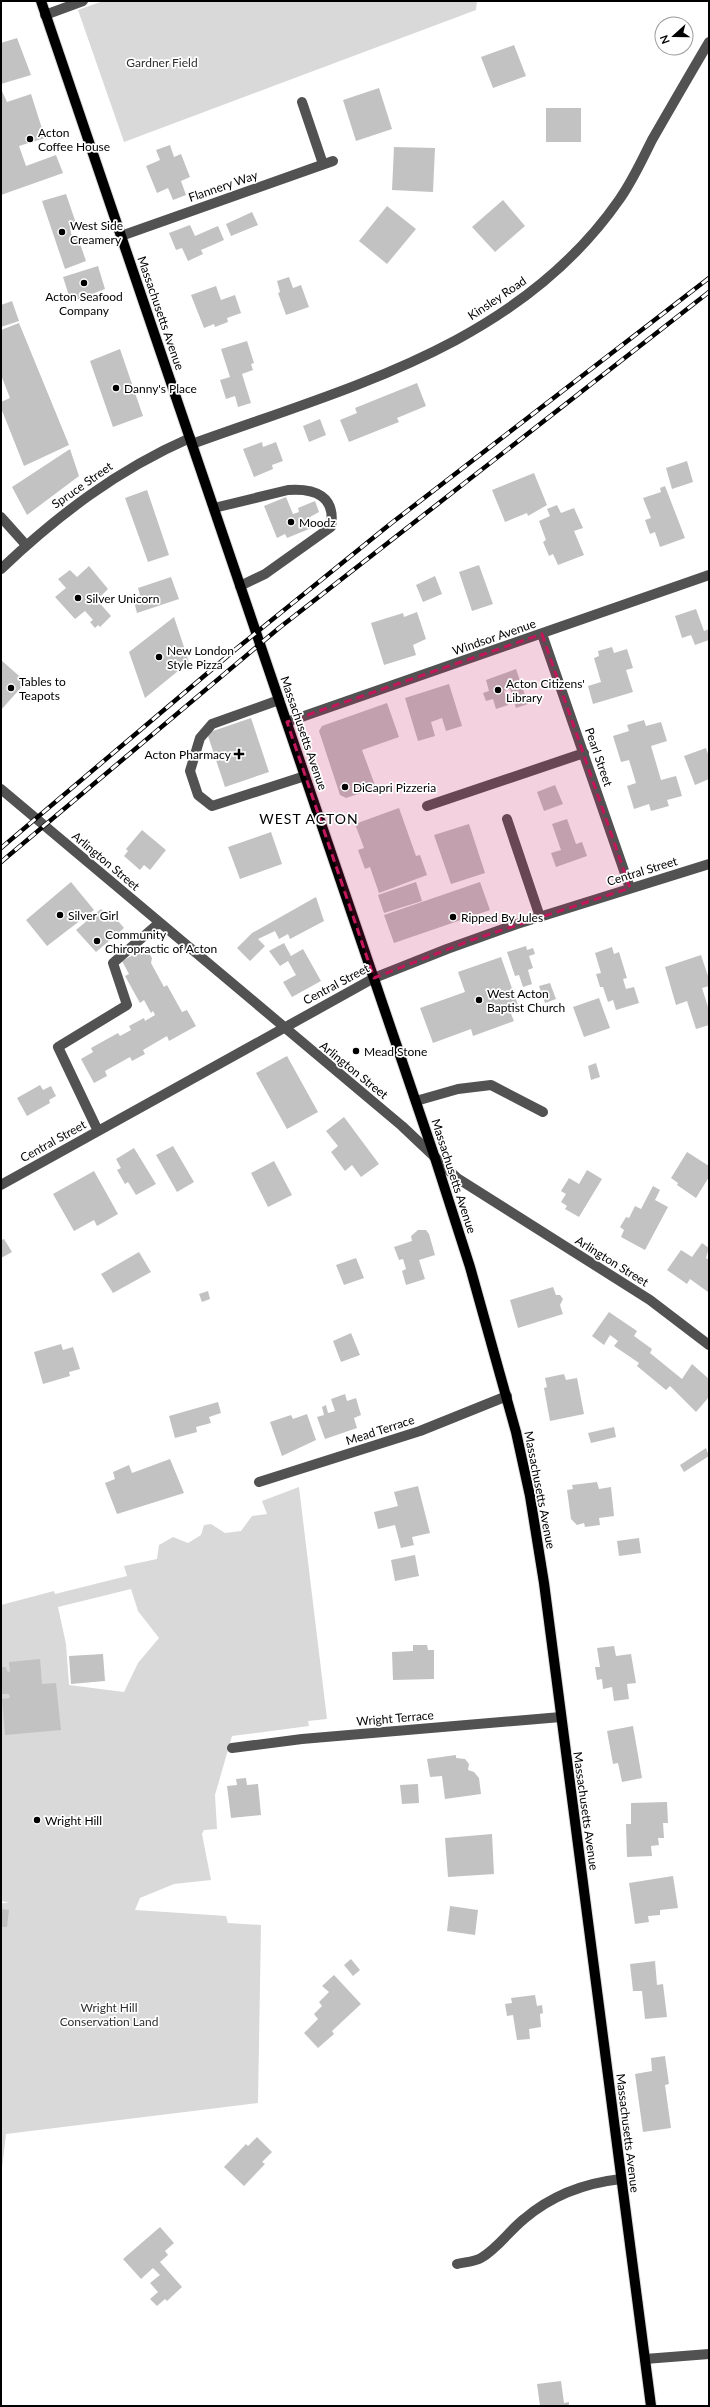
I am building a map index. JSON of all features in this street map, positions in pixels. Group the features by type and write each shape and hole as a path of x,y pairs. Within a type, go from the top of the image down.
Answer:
{"main road":[{"name":"Massachusetts Avenue","path":"40,1 416,1101 470,1267 507,1396 530,1496 561,1717 651,2406"}],"street":[{"path":"45,15 83,1"},
{"name":"Kinsley Road","path":"191,441 419,360 491,319 557,272 587,241 620,199 709,42"},
{"name":"Flannery Way","path":"121,236 328,162 302,102"},
{"name":"Spruce Street","path":"1,569 26,545 76,503 106,482 156,453 191,441"},
{"path":"214,508 297,489 323,495 327,499 331,527 266,574 240,586"},
{"path":"1,517 26,545"},
{"name":"Windsor Avenue","path":"286,722 709,576"},
{"name":"Pearl Street","path":"542,634 630,888"},
{"path":"279,700 212,724 200,738 190,771 198,795 212,806 305,776"},
{"path":"427,806 584,753"},
{"name":"Arlington Street","path":"1,789 283,1028 402,1126 435,1158 465,1183 662,1308 709,1345"},
{"path":"507,819 540,916"},
{"name":"Central Street","path":"1,1185 374,978 440,951 540,916 709,864"},
{"path":"98,1131 58,1047 127,1005 113,962 159,923"},
{"path":"416,1101 458,1089 491,1085 543,1112"},
{"name":"Mead Terrace","path":"259,1482 420,1431 507,1396"},
{"name":"Wright Terrace","path":"232,1748 302,1740 561,1717"},
{"path":"457,2264 480,2258 524,2218 558,2195 592,2182 621,2179"},
{"path":"644,2359 709,2354"}],"highlighted area":[{"path":"542,634 630,888 472,940 374,978 287,722"}],"green space":[{"name":"Gardner Field","path":"103,1 477,1 476,10 124,142 78,10"},
{"name":"Wright Hill Conservation Land","path":"299,1487 327,1719 308,1721 309,1726 232,1736 215,1795 217,1829 204,1830 202,1834 211,1880 174,1884 140,1898 135,1910 226,1916 228,1923 261,1925 258,2103 6,2134 1,2177 1,1903 9,1903 1,1901 1,1605 54,1591 55,1594 127,1576 124,1566 157,1559 159,1545 173,1537 188,1543 201,1535 204,1525 211,1524 225,1533 241,1531 252,1516 267,1514 262,1501","holes":["131,1589 138,1611 159,1638 138,1663 124,1692 69,1685 66,1644 58,1607"]}],"building":[{"path":"17,38 31,75 1,84 1,43"},
{"path":"514,45 526,76 493,88 481,57"},
{"path":"379,88 392,129 356,141 343,100"},
{"path":"1,89 7,102 31,94 45,138 19,146 26,166 56,155 63,173 1,195"},
{"path":"546,108 581,108 581,142 546,142"},
{"path":"170,145 174,157 181,154 190,177 181,181 186,195 173,200 168,188 157,193 146,166 160,160 156,150"},
{"path":"394,147 435,148 433,192 392,190"},
{"path":"66,194 77,226 70,228 72,237 77,235 86,261 65,269 42,201"},
{"path":"503,200 525,226 495,252 472,227"},
{"path":"387,206 416,229 387,264 359,241"},
{"path":"252,212 258,225 231,236 226,224"},
{"path":"190,225 195,236 218,226 224,240 201,250 203,254 188,261 182,248 176,250 169,233"},
{"name":"Acton Seafood Company","path":"98,266 105,289 71,302 63,277"},
{"path":"289,277 293,288 301,285 309,307 286,315 278,293 280,292 277,281"},
{"path":"216,286 221,300 235,295 241,313 227,318 228,322 215,327 214,324 204,328 191,295"},
{"path":"12,301 19,321 1,327 1,305"},
{"path":"19,323 69,445 24,466 1,408 1,402 10,398 1,375 1,330"},
{"path":"247,341 254,363 251,364 253,370 242,374 251,403 238,407 235,396 226,399 220,380 230,377 221,349"},
{"name":"Danny's Place","path":"120,349 143,416 113,427 90,361"},
{"path":"417,383 426,406 397,418 399,422 349,442 340,420 357,413 355,408"},
{"path":"320,419 326,435 309,442 303,426"},
{"path":"262,442 263,447 276,442 283,461 272,465 273,469 254,477 243,449"},
{"path":"70,449 79,476 27,515 12,487"},
{"path":"687,461 693,482 672,489 666,468"},
{"path":"534,473 547,505 528,516 527,513 505,522 492,490"},
{"path":"665,486 685,538 660,547 655,532 650,534 645,520 651,518 643,498 661,492 660,488"},
{"path":"147,490 169,555 148,562 125,498"},
{"name":"Moodz","path":"286,497 293,514 299,512 298,508 315,501 319,512 310,517 314,527 287,538 285,534 277,538 264,506"},
{"path":"557,505 561,513 574,508 583,528 574,531 584,555 558,565 553,554 549,556 543,542 546,540 539,521 550,516 547,509"},
{"path":"479,565 493,604 472,611 459,572"},
{"name":"Silver Unicorn","path":"89,566 108,589 97,600 111,616 100,627 98,625 95,628 90,622 93,620 85,611 75,619 55,597 66,588 58,579 70,570 77,577"},
{"path":"435,576 442,594 423,602 416,585"},
{"path":"171,577 179,599 137,613 133,598 140,595 138,588"},
{"path":"696,609 704,631 709,629 709,640 695,645 691,635 682,638 675,616"},
{"path":"417,612 426,639 413,645 416,655 384,665 371,623 403,613 404,617"},
{"name":"New London Style Pizza","path":"174,617 189,662 145,698 129,652"},
{"path":"612,647 614,653 627,649 633,668 626,670 633,692 593,704 588,686 601,682 594,658 599,656 598,651"},
{"name":"Tables to Teapots","path":"1,660 26,682 1,710"},
{"name":"Acton Citizens' Library","path":"516,669 528,704 516,708 510,689 504,691 508,705 496,709 493,699 486,701 483,693 489,691 486,680"},
{"path":"449,684 462,726 446,731 442,718 431,722 435,736 418,741 405,698"},
{"path":"387,703 399,737 362,750 376,788 346,798 340,795 319,731 322,726"},
{"name":"Acton Pharmacy","path":"251,718 269,772 225,787 207,733"},
{"path":"644,720 646,726 661,722 667,741 651,746 661,780 676,776 682,796 667,800 669,806 651,811 649,804 634,809 627,786 636,783 629,760 621,762 613,736 629,731 627,725"},
{"path":"706,748 709,757 709,779 695,785 684,756"},
{"path":"555,785 563,804 544,811 537,792"},
{"path":"399,808 416,856 420,855 427,875 379,893 370,867 365,869 358,850 364,848 355,824"},
{"path":"567,819 576,844 582,842 587,856 556,867 551,853 561,850 552,824"},
{"path":"469,824 485,873 451,884 434,835"},
{"path":"142,830 166,850 150,870 144,865 140,870 124,856 128,851 126,849"},
{"path":"271,832 282,864 240,879 228,847"},
{"name":"Silver Girl","path":"71,882 94,910 47,946 26,920"},
{"path":"416,882 422,901 384,913 378,895"},
{"path":"480,882 490,910 394,943 384,915"},
{"path":"316,897 324,921 290,939 288,934 279,939 275,931 258,939 265,946 250,961 237,948 252,933"},
{"name":"Community Chiropractic of Acton","path":"101,909 109,917 112,914 124,928 96,952 76,930"},
{"path":"284,943 291,956 303,949 321,981 292,997 283,982 296,975 288,961 280,966 269,951"},
{"path":"526,946 527,950 533,948 535,954 529,956 533,968 528,970 532,984 523,987 519,975 515,976 507,952"},
{"path":"612,947 614,954 619,952 627,978 623,979 626,989 634,987 639,1003 616,1010 613,1000 608,1002 603,987 600,987 596,974 601,973 595,953"},
{"path":"146,948 152,958 151,963 164,987 167,985 182,1012 187,1010 196,1026 169,1041 167,1036 143,1050 145,1054 132,1061 130,1057 105,1071 107,1076 94,1083 81,1059 93,1052 91,1048 118,1033 120,1036 131,1030 129,1026 144,1018 145,1021 155,1015 153,1011 151,1013 144,1000 140,1003 125,976 129,974 122,961"},
{"path":"701,955 709,979 709,986 702,988 709,1010 709,1025 696,1029 687,1001 676,1005 665,967"},
{"name":"West Acton Baptist Church","path":"501,957 520,1011 511,1014 514,1021 473,1036 471,1029 433,1043 420,1008 465,992 458,972"},
{"path":"550,983 556,999 545,1003 539,986"},
{"path":"599,998 610,1028 584,1037 573,1007"},
{"path":"287,1056 318,1112 287,1129 256,1073"},
{"path":"596,1063 600,1077 591,1080 588,1066"},
{"path":"40,1085 43,1090 51,1086 56,1096 49,1100 50,1103 27,1116 17,1098"},
{"path":"344,1117 379,1164 361,1177 352,1165 345,1171 331,1152 338,1146 326,1131"},
{"path":"173,1146 194,1182 177,1192 156,1155"},
{"path":"134,1148 156,1184 136,1195 128,1182 125,1184 117,1170 121,1168 116,1159"},
{"path":"687,1152 709,1166 709,1177 696,1198 677,1185 678,1183 671,1178"},
{"path":"274,1161 292,1195 268,1207 251,1173"},
{"path":"587,1170 602,1179 579,1217 565,1209 567,1206 561,1202 566,1194 561,1191 569,1178 579,1184"},
{"path":"94,1171 118,1214 97,1226 94,1220 74,1231 53,1194"},
{"path":"653,1186 660,1190 655,1200 668,1207 645,1250 621,1237 624,1230 620,1227 626,1217 629,1218 635,1206 641,1209"},
{"path":"418,1230 426,1230 429,1234 435,1255 419,1260 425,1279 406,1285 402,1271 406,1269 403,1259 399,1260 394,1247 412,1241 411,1236"},
{"path":"4,1239 12,1252 1,1258 1,1240"},
{"path":"702,1243 709,1248 706,1258 709,1260 708,1292 690,1279 687,1284 667,1270 681,1250 692,1257"},
{"path":"139,1252 151,1272 113,1293 101,1274"},
{"path":"356,1258 364,1278 344,1285 336,1265"},
{"path":"553,1287 556,1295 560,1295 563,1299 560,1305 563,1314 518,1328 510,1300"},
{"path":"208,1291 210,1299 202,1302 199,1294"},
{"path":"609,1312 637,1331 634,1336 652,1349 650,1353 682,1379 692,1364 709,1379 709,1397 696,1412 670,1386 666,1390 637,1366 639,1363 614,1346 618,1341 610,1335 604,1345 592,1336"},
{"path":"351,1333 360,1355 341,1362 333,1341"},
{"path":"61,1344 63,1350 73,1347 80,1369 69,1372 70,1376 43,1384 34,1352"},
{"path":"564,1374 566,1380 577,1378 584,1414 550,1421 544,1388 547,1387 545,1378"},
{"path":"345,1394 347,1401 356,1398 361,1415 354,1418 357,1428 325,1439 317,1417 324,1415 322,1407 326,1405 328,1413 335,1411 331,1399"},
{"path":"218,1402 221,1413 209,1417 211,1423 196,1427 197,1432 175,1438 169,1416"},
{"path":"307,1414 316,1440 282,1456 270,1422 291,1415 293,1419"},
{"path":"614,1427 616,1437 591,1443 588,1433"},
{"path":"706,1448 709,1456 684,1472 680,1465"},
{"path":"170,1459 184,1493 117,1514 105,1483 115,1479 113,1472 129,1465 132,1473"},
{"path":"597,1482 599,1489 611,1487 614,1516 599,1518 600,1525 585,1527 584,1523 577,1525 571,1519 567,1490 573,1489 572,1485"},
{"path":"418,1486 430,1533 412,1537 414,1545 401,1548 395,1525 378,1529 374,1512 398,1506 394,1492"},
{"path":"639,1538 641,1553 619,1556 617,1541"},
{"path":"415,1555 419,1576 395,1581 391,1560"},
{"path":"413,1645 427,1645 428,1650 434,1650 434,1679 393,1680 392,1652 413,1651"},
{"path":"614,1646 616,1656 631,1654 636,1683 627,1684 629,1699 614,1701 612,1687 603,1689 602,1679 597,1680 595,1667 600,1667 597,1648"},
{"path":"103,1654 105,1681 71,1684 69,1656"},
{"path":"40,1659 42,1684 56,1683 61,1730 5,1735 2,1699 10,1698 9,1694 1,1694 1,1667 6,1667 7,1671 10,1672 9,1662"},
{"path":"633,1726 642,1778 622,1782 618,1763 613,1764 607,1731"},
{"path":"456,1755 456,1758 465,1759 469,1764 468,1770 474,1772 479,1778 481,1794 445,1799 442,1776 430,1777 427,1759"},
{"path":"246,1778 247,1785 258,1784 261,1815 231,1818 227,1786 237,1785 236,1779"},
{"path":"418,1784 419,1803 402,1804 400,1785"},
{"path":"667,1802 668,1823 663,1823 664,1838 658,1838 659,1845 651,1846 652,1856 627,1857 626,1824 631,1824 631,1803"},
{"path":"492,1834 494,1874 448,1877 445,1838"},
{"path":"673,1876 678,1908 660,1910 660,1915 648,1916 649,1922 635,1924 629,1883"},
{"path":"450,1906 478,1910 475,1935 447,1931"},
{"path":"2,1909 9,1910 7,1927 1,1927"},
{"path":"351,1959 360,1970 353,1976 344,1965"},
{"path":"655,1961 657,1985 663,1984 667,2017 645,2019 642,1991 633,1991 630,1964"},
{"path":"334,1975 361,2004 332,2031 334,2034 318,2048 304,2033 318,2019 314,2014 322,2006 319,2002 329,1992 322,1986"},
{"path":"535,1995 537,2006 542,2005 543,2013 540,2014 541,2027 529,2029 530,2039 517,2040 513,2015 507,2016 505,2004 512,2003 511,1998"},
{"path":"665,2056 669,2084 665,2085 671,2128 643,2132 635,2074 652,2071 651,2058"},
{"path":"257,2137 272,2152 262,2162 265,2164 244,2186 224,2167 246,2144 248,2146"},
{"path":"160,2227 174,2243 165,2251 168,2255 160,2262 182,2287 167,2301 165,2299 157,2306 150,2299 158,2292 150,2283 160,2275 153,2268 141,2279 123,2259"},
{"path":"561,2381 564,2403 569,2402 569,2406 540,2406 537,2384"}],"railway":[{"path":"1,848 236,649 389,525 709,278"},
{"path":"1,862 279,628 709,292"}],"place":[{"name":"Acton Coffee House","path":"30,139"},
{"name":"West Side Creamery","path":"62,232"},
{"name":"Acton Seafood Company","path":"84,283"},
{"name":"Danny's Place","path":"116,388"},
{"name":"Moodz","path":"291,522"},
{"name":"Silver Unicorn","path":"78,598"},
{"name":"New London Style Pizza","path":"159,657"},
{"name":"Tables to Teapots","path":"11,688"},
{"name":"Acton Citizens' Library","path":"498,690"},
{"name":"Acton Pharmacy","path":"239,754"},
{"name":"DiCapri Pizzeria","path":"345,787"},
{"name":"Silver Girl","path":"60,915"},
{"name":"Ripped By Jules","path":"453,917"},
{"name":"Community Chiropractic of Acton","path":"97,941"},
{"name":"West Acton Baptist Church","path":"479,1000"},
{"name":"Mead Stone","path":"356,1051"},
{"name":"Wright Hill","path":"37,1820"}],"district":[{"name":"WEST ACTON","path":"309,818"}]}
